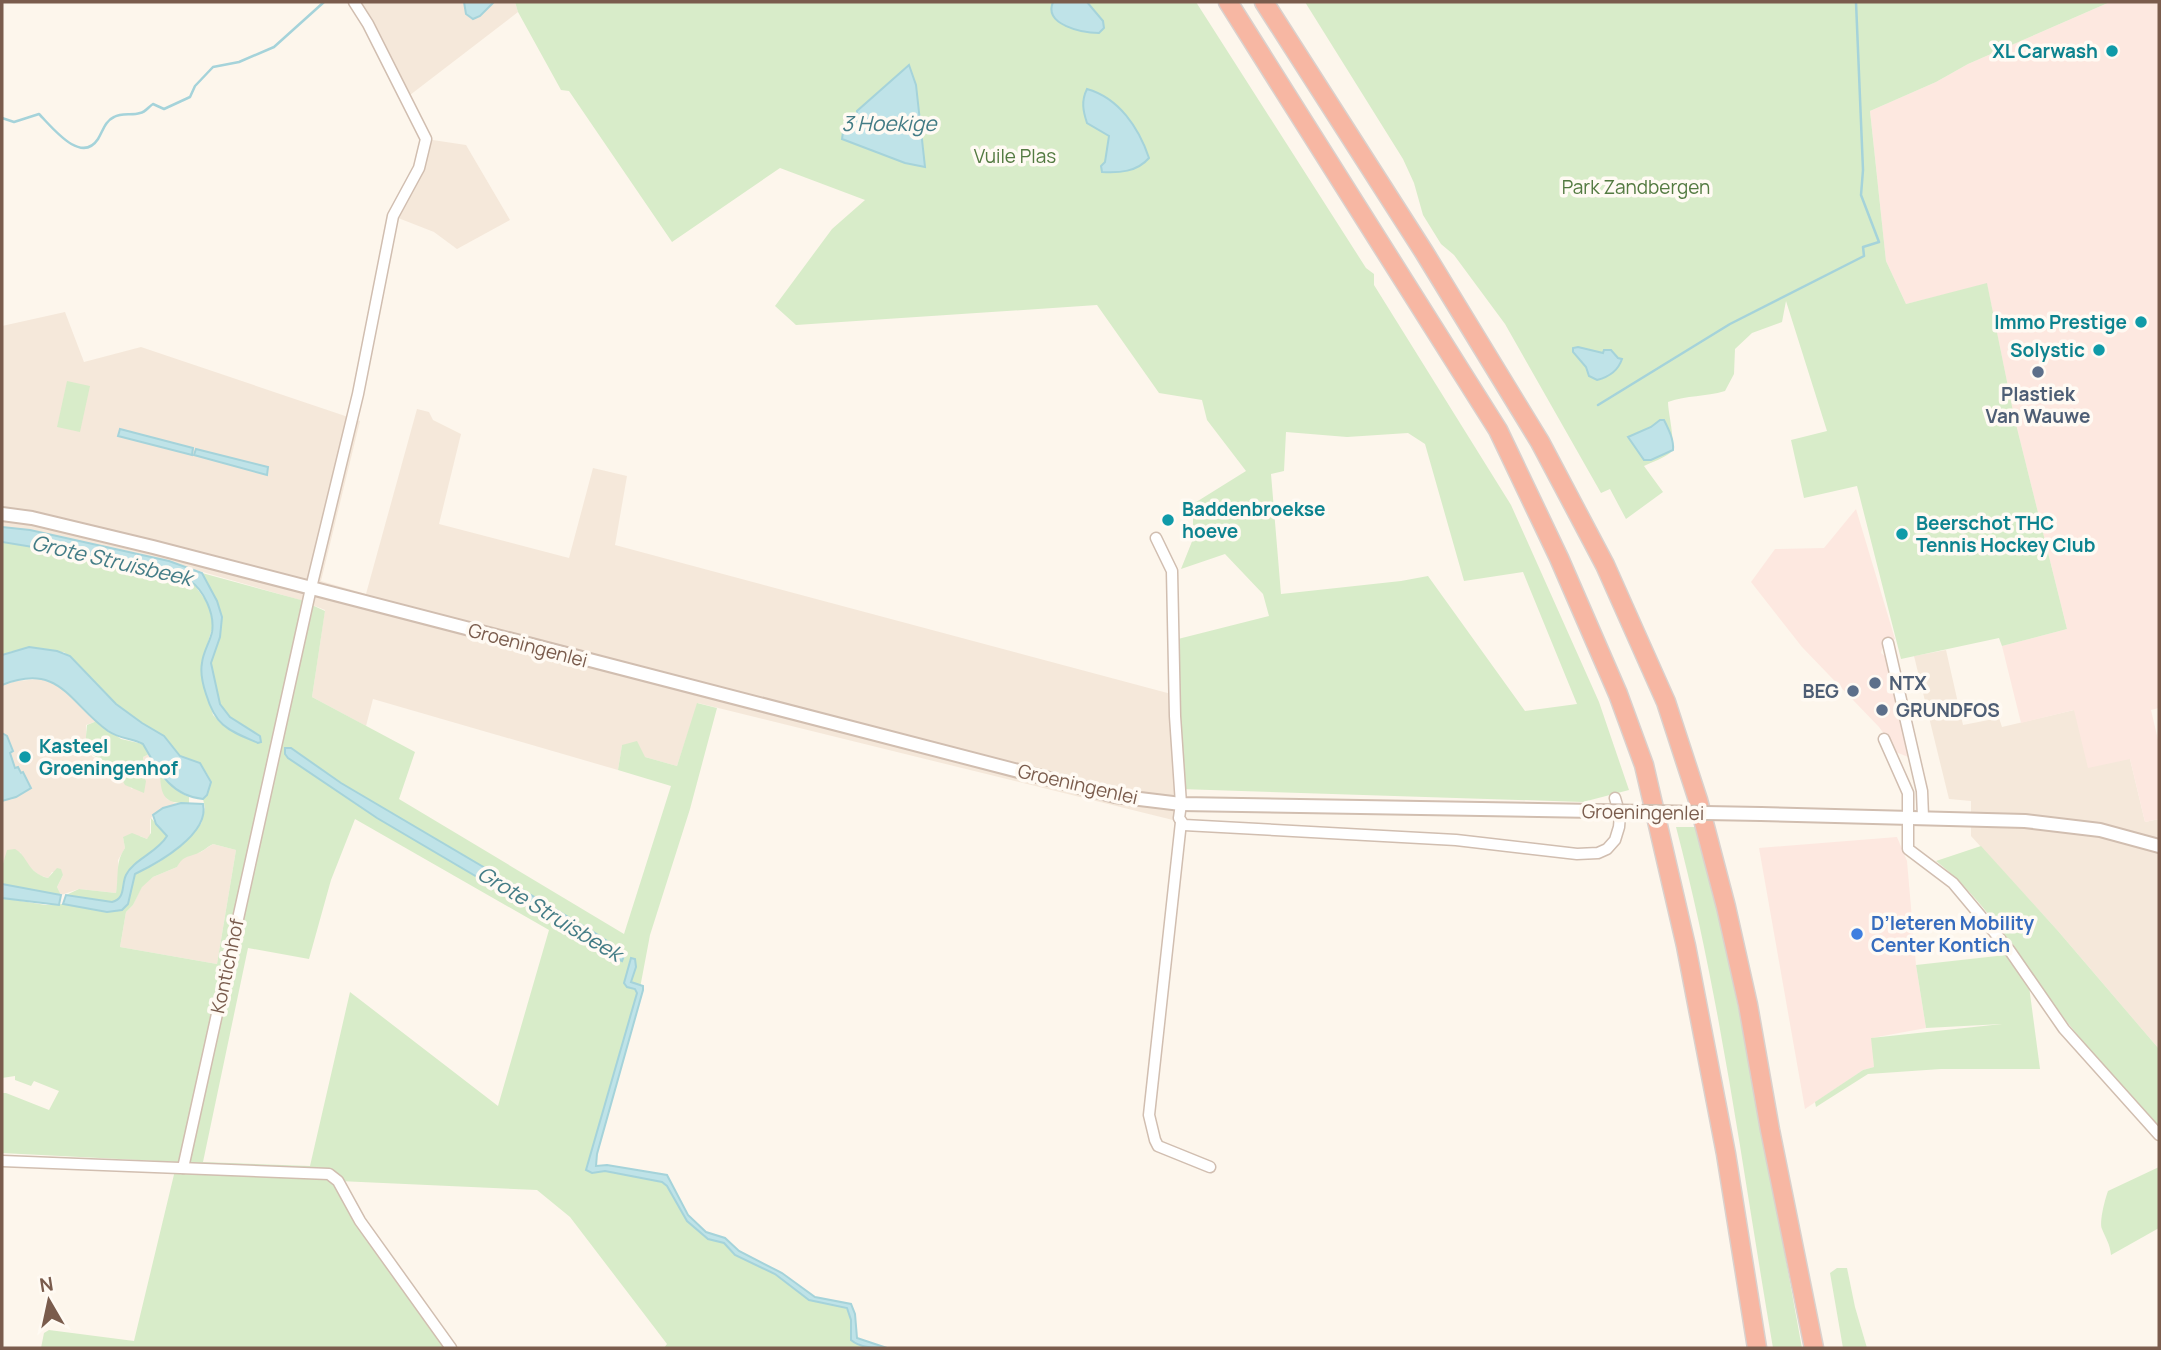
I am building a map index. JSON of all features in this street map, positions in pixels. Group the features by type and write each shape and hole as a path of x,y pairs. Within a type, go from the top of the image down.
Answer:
{"highway":[{"path":"1228,2 1498,430 1559,558 1618,694 1644,765 1686,946 1726,1154 1757,1348"},
{"path":"1264,2 1424,252 1540,442 1599,553 1666,702 1698,800 1729,919 1814,1348"}],"street":[{"path":"311,588 358,394 393,216 419,169 426,139 368,24 354,2"},
{"name":"Groeningenlei","path":"2,514 32,518 153,547 1115,796 1181,804 2025,821 2100,830 2159,846"},
{"path":"1156,538 1172,571 1175,716 1181,822 1149,1115 1158,1146 1209,1167"},
{"name":"Kontichhof","path":"183,1168 311,588"},
{"path":"1888,643 1922,791 1908,849 1953,883 2010,951 2069,1035 2159,1135"},
{"path":"1884,739 1916,817"},
{"path":"1181,822 1184,825 1219,828 1456,840 1577,854 1598,853 1607,849 1615,840 1620,815 1615,798"},
{"path":"2,1161 331,1175 338,1181 360,1221 451,1348"}],"shaded area":[{"path":"359,2 515,2 518,12 410,95 377,29"},
{"path":"2110,2 2159,2 2159,708 2151,710 2159,744 2159,819 2145,822 2130,759 2088,768 2074,710 2021,723 2002,646 2067,629 2014,416 1987,284 1906,304 1886,261 1870,111 1936,82 1968,64"},
{"path":"426,139 466,145 510,220 457,249 434,232 393,216 419,168"},
{"path":"65,312 84,362 141,347 360,421 321,581 366,594 417,409 429,412 433,420 461,434 439,524 569,558 593,468 627,476 615,545 1175,695 1177,821 698,703 677,766 645,757 622,745 618,770 373,699 366,726 312,697 325,610 300,600 196,570 2,528 2,326"},
{"path":"1856,509 1895,639 1884,642 1881,653 1889,659 1911,758 1893,751 1879,727 1802,647 1751,582 1775,549 1824,548"},
{"path":"1946,650 1963,725 1999,718 2002,727 2074,710 2130,759 2145,822 2159,819 2159,1049 2058,931 1971,836 1971,801 1949,799 1914,656"},
{"path":"40,679 61,686 97,721 86,725 86,747 93,757 105,761 132,789 145,769 143,757 149,754 160,775 167,799 177,804 163,808 153,815 150,820 150,837 147,839 140,836 123,837 125,848 118,860 116,893 79,889 61,895 57,887 63,875 52,872 48,878 39,875 26,864 20,852 5,858 2,867 2,801 13,799 21,773 11,761 10,752 13,750 2,733 2,685"},
{"path":"1897,837 1907,861 1916,965 1926,1028 1872,1038 1874,1067 1863,1070 1805,1109 1759,848"},
{"path":"213,844 236,850 217,964 120,947 126,912 133,905 142,886 153,877 177,867 179,861 188,855 201,852"}],"green space":[{"name":"Vuile Plas","path":"515,2 1196,2 1366,268 1374,274 1374,285 1511,505 1599,702 1629,790 1583,802 1180,789 1174,640 1269,616 1263,594 1225,554 1181,569 1193,539 1193,504 1246,471 1207,420 1202,400 1159,393 1097,305 796,325 775,306 832,229 865,200 780,168 672,242 569,91 561,90","holes":["1286,432 1347,437 1408,433 1425,444 1464,581 1523,572 1577,704 1525,711 1428,576 1281,594 1271,474 1284,471"]},
{"name":"Park Zandbergen","path":"1305,2 2110,2 1968,64 1936,82 1870,111 1886,261 1906,304 1987,283 2014,416 2067,629 2002,646 1999,638 1901,659 1857,486 1804,498 1791,440 1827,431 1786,301 1782,322 1752,333 1735,349 1734,374 1725,391 1668,402 1672,450 1665,457 1644,466 1663,492 1626,519 1610,489 1601,493 1505,324 1454,255 1441,244 1423,215 1414,183 1403,159"},
{"path":"67,381 90,386 80,432 57,427"},
{"path":"2,528 196,570 193,583 209,605 213,625 202,662 202,672 213,715 227,728 258,743 261,742 261,736 230,717 220,704 211,663 220,637 222,617 202,573 301,600 325,611 312,697 415,752 399,799 624,934 671,786 618,770 622,745 637,741 645,757 677,766 697,703 717,708 690,809 650,935 640,988 589,1165 664,1179 687,1216 704,1232 724,1240 736,1253 767,1267 814,1299 852,1310 853,1339 879,1348 664,1348 667,1344 570,1217 537,1190 339,1181 451,1348 41,1348 44,1333 49,1330 134,1341 177,1162 2,1153 2,1093 49,1110 59,1091 34,1081 31,1086 15,1080 15,1076 2,1078 2,898 46,905 63,904 107,912 122,910 128,904 135,874 161,861 201,824 205,808 203,799 210,786 209,777 200,763 180,756 164,736 116,704 64,652 12,651 2,655","holes":["355,819 549,930 498,1106 350,992 310,1166 203,1162 248,948 309,959 331,880","213,844 236,850 217,964 120,947 126,912 133,905 142,887 153,877 177,867 185,858"]},
{"path":"97,721 121,739 143,744 149,754 143,757 145,769 142,774 146,781 144,793 125,785 119,774 113,774 105,761 89,752 86,744 87,725"},
{"path":"160,775 189,797 189,803 166,798"},
{"path":"151,818 167,836 158,847 129,870 119,898 112,902 66,895 79,889 116,893 119,864 125,848 123,837 132,833 147,839 151,833"},
{"path":"1676,827 1697,827 1713,892 1754,1087 1802,1348 1773,1348 1719,1021"},
{"path":"1981,846 2159,1049 2159,1126 2067,1022 1974,897 1936,861"},
{"path":"15,849 41,876 48,878 57,868 61,869 63,875 57,887 61,895 2,884 2,867 7,850"},
{"path":"2006,955 2029,986 2040,1069 1941,1069 1868,1074 1816,1107 1815,1102 1863,1070 1874,1067 1871,1038 2002,1024 1926,1028 1916,965"},
{"path":"2159,1167 2159,1228 2111,1255 2101,1226 2108,1191"},
{"path":"1837,1268 1847,1268 1867,1348 1843,1348 1830,1273"}],"water":[{"path":"464,2 494,2 473,19 466,14"},
{"path":"1053,2 1087,2 1103,21 1104,28 1099,33 1066,26 1054,17 1051,10"},
{"name":"3 Hoekige","path":"909,65 916,85 925,167 905,163 842,139 843,132 856,121 857,111"},
{"path":"1087,89 1109,99 1133,125 1149,158 1144,163 1127,171 1102,172 1101,166 1105,162 1109,136 1087,123 1083,106"},
{"path":"1573,348 1603,353 1604,350 1611,350 1622,359 1612,373 1597,380 1589,376 1586,367 1573,352"},
{"path":"1664,420 1669,431 1673,450 1651,460 1644,460 1628,437"},
{"path":"120,429 193,448 192,455 118,436"},
{"path":"196,449 268,467 267,475 194,455"},
{"name":"Grote Struisbeek","path":"2,527 30,530 169,561 202,573 222,617 220,637 211,663 220,704 230,717 260,736 261,742 248,739 224,726 210,705 201,671 212,632 212,618 204,596 194,584 189,580 2,542"},
{"path":"29,647 70,656 116,704 164,736 180,756 200,763 211,782 207,795 203,799 192,797 173,787 143,744 108,731 73,698 51,682 22,679 2,685 2,655"},
{"path":"2,733 7,736 13,751 10,753 15,768 18,767 21,773 23,772 31,788 2,801"},
{"name":"Grote Struisbeek","path":"285,748 291,748 341,783 592,931 625,953 622,961 377,818 288,758"},
{"path":"181,803 203,804 199,826 168,855 135,874 128,904 122,910 107,912 63,904 66,895 112,902 119,898 129,870 158,847 167,836 156,824 153,815 163,808"},
{"path":"2,884 61,895 59,905 2,898"},
{"path":"631,958 635,959 636,967 631,982 643,986 643,990 597,1154 596,1166 607,1165 667,1175 688,1215 706,1232 725,1238 739,1251 782,1273 815,1297 851,1304 855,1314 857,1338 887,1348 863,1346 851,1340 851,1320 847,1308 809,1300 775,1274 735,1255 724,1243 708,1239 687,1221 662,1182 586,1170 637,993 624,983"}],"waterway":[{"path":"2,118 14,122 39,114 75,146 91,146 111,119 142,112 153,104 164,109 190,97 195,86 213,67 239,62 274,47 324,2"},
{"path":"1598,405 1730,324 1864,256 1863,247 1879,242 1861,195 1863,170 1856,2"}],"place":[{"name":"XL Carwash","path":"2112,51"},
{"name":"Immo Prestige","path":"2141,322"},
{"name":"Solystic","path":"2099,350"},
{"name":"Plastiek Van Wauwe","path":"2038,372"},
{"name":"Baddenbroekse hoeve","path":"1168,520"},
{"name":"Beerschot THC Tennis Hockey Club","path":"1902,534"},
{"name":"NTX","path":"1875,683"},
{"name":"BEG","path":"1853,691"},
{"name":"GRUNDFOS","path":"1882,710"},
{"name":"Kasteel Groeningenhof","path":"25,757"},
{"name":"D’Ieteren Mobility Center Kontich","path":"1857,934"}]}
